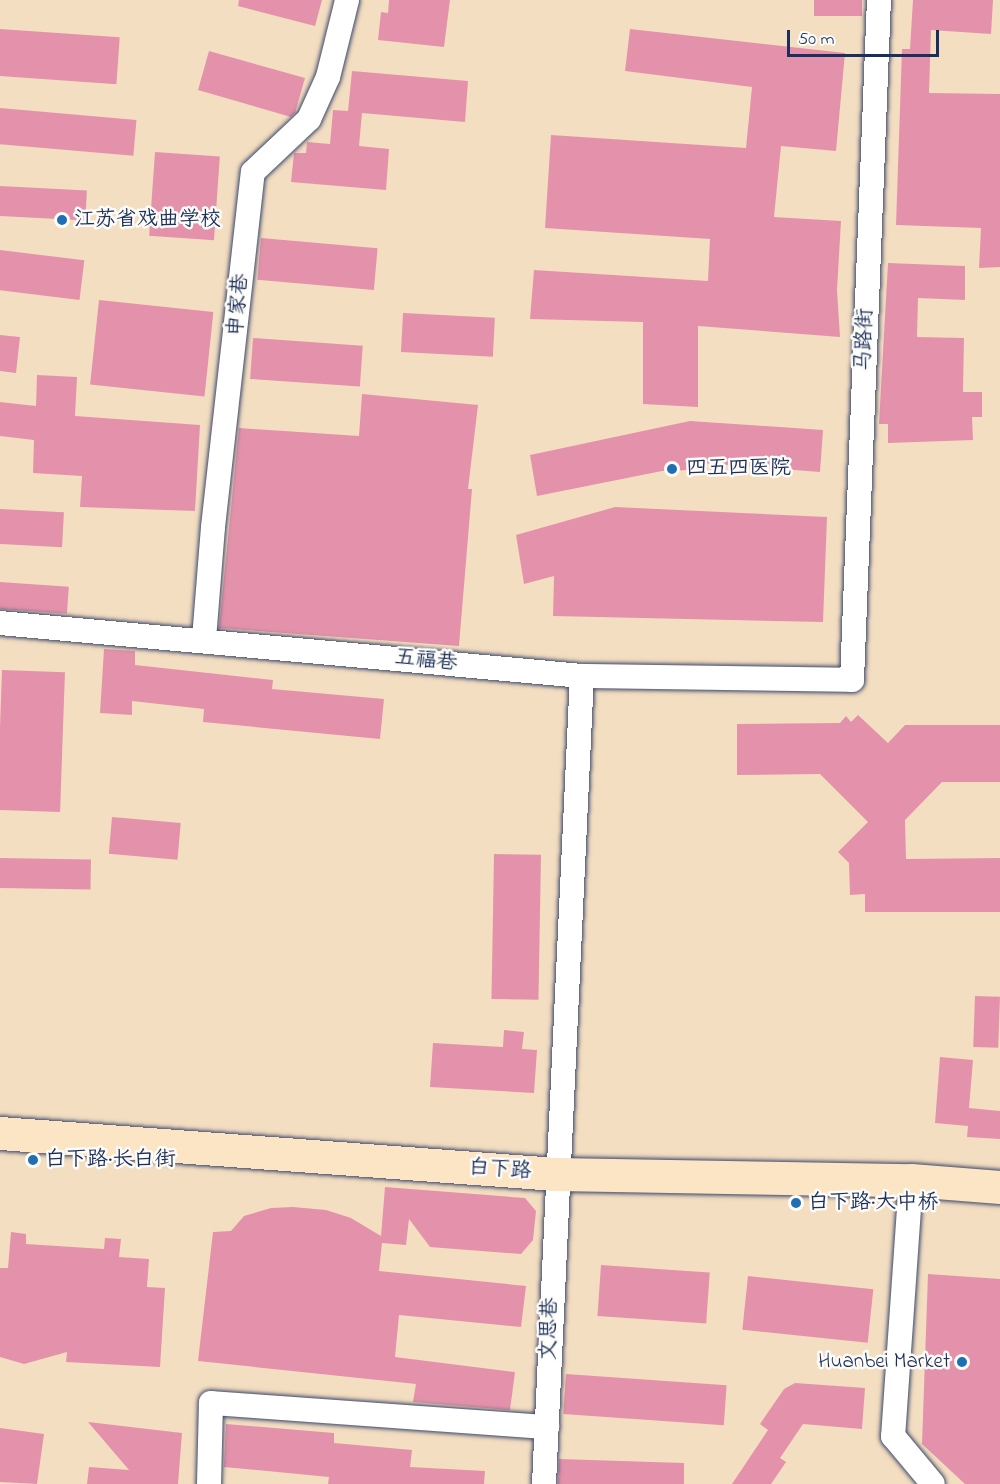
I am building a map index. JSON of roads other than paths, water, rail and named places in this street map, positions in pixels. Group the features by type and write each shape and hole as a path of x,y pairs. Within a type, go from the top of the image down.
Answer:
{"main road":[{"name":"白下路","path":"0,1133 556,1174 911,1180 1000,1187"}],"street":[{"name":"申家巷","path":"204,639 213,527 253,172 309,119 328,77 347,0"},
{"name":"马路街","path":"852,680 879,0"},
{"name":"五福巷","path":"0,623 204,639 582,676 852,680"},
{"name":"文思巷","path":"544,1484 556,1174 582,676"},
{"path":"911,1180 893,1436 933,1484"},
{"path":"209,1484 211,1403 547,1427"}],"place":[{"name":"江苏省戏曲学校","path":"62,220"},
{"name":"四五四医院","path":"672,469"},
{"name":"白下路·长白街","path":"33,1160"},
{"name":"白下路·大中桥","path":"796,1203"},
{"name":"Huanbei Market","path":"962,1362"}]}
